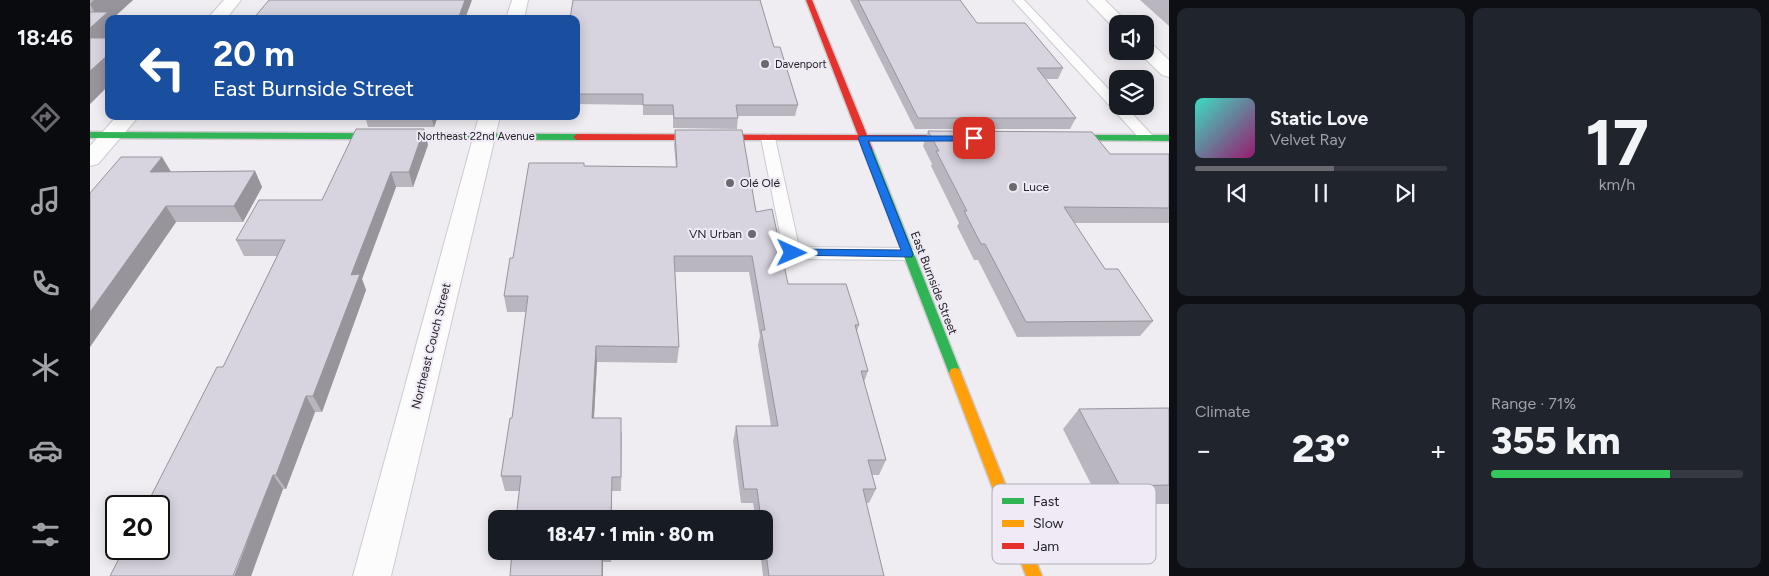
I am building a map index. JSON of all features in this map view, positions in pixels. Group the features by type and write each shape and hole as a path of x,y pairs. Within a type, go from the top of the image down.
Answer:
{"street":[{"path":"220,15 233,0"},
{"path":"516,15 520,0"},
{"name":"East Burnside Street","path":"809,0 998,484"},
{"path":"1095,0 1111,15"},
{"path":"1154,57 1169,71"},
{"path":"90,159 101,135 123,120"},
{"name":"Northeast 22nd Avenue","path":"101,135 487,126 768,138 974,138"},
{"name":"Northeast Couch Street","path":"372,576 487,126"},
{"path":"1051,138 1169,138"},
{"name":"East Burnside Street","path":"1029,564 1034,576"}],"lane":[{"path":"1018,0 1147,138"},
{"path":"768,138 792,253 908,254"}],"building":[{"path":"269,0 465,0 459,15 256,15"},
{"path":"573,0 760,0 774,47 780,47 798,105 736,105 738,118 674,118 673,105 643,105 643,94 580,94 580,15 571,15"},
{"path":"858,0 960,0 977,23 1025,23 1063,68 1037,68 1076,118 918,118"},
{"path":"90,12 108,12 90,28"},
{"path":"90,38 105,38 105,58 90,71"},
{"path":"356,129 424,129 409,172 391,172 351,275 360,274 313,396 306,396 276,475 273,475 233,576 110,576 118,560 170,560 170,495 152,495 217,367 223,367 285,240 236,240 259,200 322,200"},
{"path":"675,130 742,130 756,212 772,209 788,284 846,284 859,325 855,325 868,371 861,371 886,460 868,460 876,489 863,489 884,576 769,576 767,560 773,560 773,510 760,510 757,489 744,489 736,426 778,426 761,330 765,330 752,256 674,256 679,347 596,346 592,418 621,418 621,477 612,477 611,510 517,510 521,476 501,476 510,418 512,418 528,296 504,296 510,258 513,258 529,163 584,163 584,166 677,167"},
{"path":"928,131 1092,132 1110,154 1169,154 1169,208 1064,207 1105,269 1118,269 1153,321 1026,322 985,244 981,244 964,211 967,211 936,151 939,151"},
{"path":"121,157 162,157 150,172 255,171 234,206 166,206 90,312 90,193"},
{"path":"1169,408 1169,485 1119,484 1079,409"},
{"path":"511,560 602,560 602,576 510,576"}],"traffic: fast":[{"path":"90,135 577,137"},
{"path":"1061,138 1169,138"},
{"path":"868,150 955,373"}],"traffic: slow":[{"path":"955,373 998,484"},
{"path":"1029,564 1034,576"}],"traffic: jam":[{"path":"809,0 868,150"},
{"path":"577,137 963,138"}],"place":[{"name":"Davenport","path":"765,64"},
{"name":"Olé Olé","path":"730,183"},
{"name":"Luce","path":"1013,187"},
{"name":"VN Urban","path":"752,234"}],"route":[{"path":"792,253 908,254 863,138 974,138"}]}
